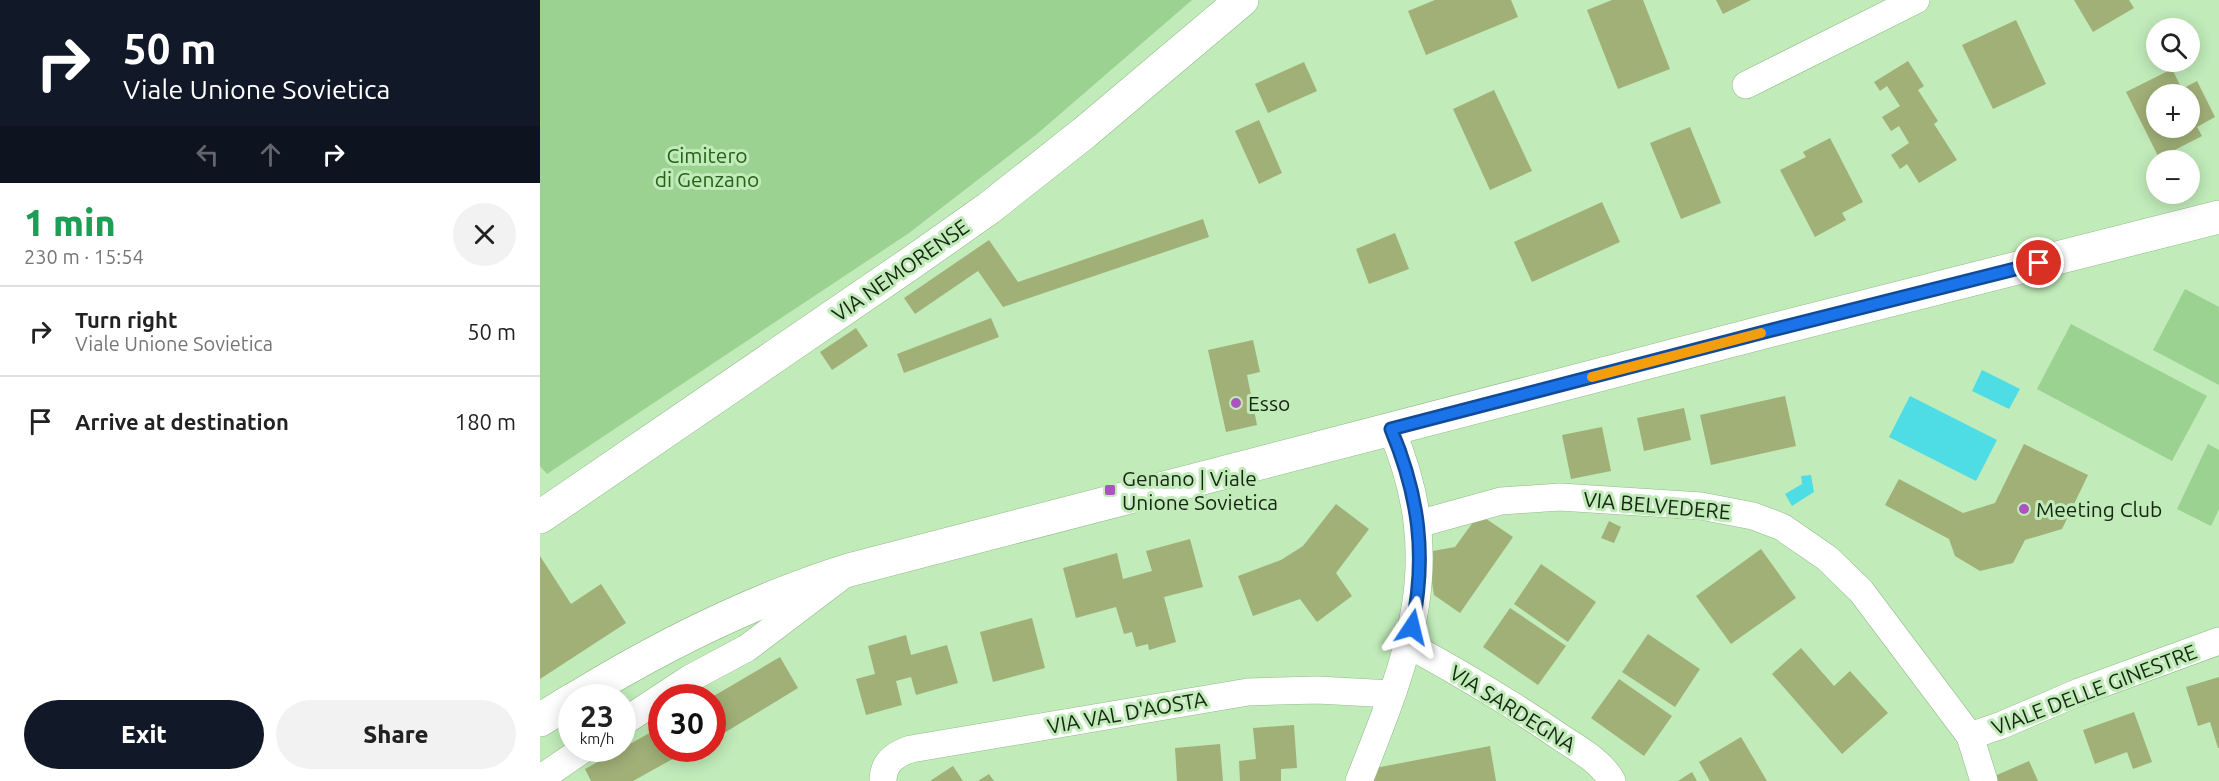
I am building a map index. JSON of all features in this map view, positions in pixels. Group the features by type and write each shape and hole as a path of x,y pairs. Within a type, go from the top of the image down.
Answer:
{"main road":[{"name":"VIA NEMORENSE","path":"540,517 980,215 1076,139 1242,0"},
{"path":"599,684 628,666 687,636 766,601 849,570 1768,331 2219,218"},
{"path":"540,720 558,709"}],"street":[{"path":"1746,85 1916,0"},
{"path":"1359,781 1392,694 1407,644 1420,582 1418,524 1411,483 1391,429"},
{"name":"VIA BELVEDERE","path":"1418,524 1501,501 1560,497 1701,506 1768,521 1809,544 1852,580 1970,736 1984,781"},
{"path":"636,714 689,678 730,658 755,642 849,570"},
{"name":"VIALE DELLE GINESTRE","path":"1970,736 2079,692 2219,641"},
{"name":"VIA SARDEGNA","path":"1407,644 1493,693 1550,729 1593,759 1612,781"},
{"name":"VIA VAL D'AOSTA","path":"883,781 883,774 891,759 911,749 1143,709 1268,690 1392,694"},
{"path":"553,776 569,762"}],"green space":[{"name":"Cimitero di Genzano","path":"540,0 1192,0 1037,134 909,233 547,474 540,466"},
{"path":"2185,289 2219,307 2219,385 2153,350"},
{"path":"2071,324 2207,396 2172,461 2037,389"},
{"path":"2208,444 2219,450 2219,509 2211,526 2177,509"}],"water":[{"path":"1982,370 2020,389 2009,409 1972,391"},
{"path":"1910,396 1997,440 1976,481 1889,437"},
{"path":"1811,475 1814,492 1792,506 1785,494 1802,484 1801,476"}],"building":[{"path":"1435,0 1511,0 1518,17 1426,55 1408,11"},
{"path":"1612,0 1643,0 1670,69 1618,89 1587,10"},
{"path":"1716,0 1751,0 1723,14"},
{"path":"2074,0 2129,0 2134,8 2093,32"},
{"path":"2016,20 2046,84 1993,109 1962,45"},
{"path":"1908,61 1924,86 1918,90 1938,121 1934,124 1957,160 1919,183 1907,164 1900,169 1891,155 1909,143 1899,126 1891,131 1882,117 1900,106 1887,86 1880,91 1874,82"},
{"path":"1304,62 1317,91 1268,113 1255,84"},
{"path":"2166,72 2174,72 2180,84 2146,84 2146,132 2126,92"},
{"path":"2200,87 2215,117 2200,125"},
{"path":"1494,90 1532,171 1490,190 1453,109"},
{"path":"1259,120 1282,173 1259,184 1235,131"},
{"path":"1690,127 1721,203 1681,219 1650,143"},
{"path":"1830,138 1863,202 1842,213 1846,220 1815,237 1780,170 1806,157 1803,152"},
{"path":"2149,138 2198,138 2175,150 2155,150"},
{"path":"1602,202 1620,242 1532,282 1514,242"},
{"path":"1203,219 1209,237 1003,307 978,271 915,314 904,298 989,240 1018,282"},
{"path":"1395,233 1409,269 1369,284 1356,249"},
{"path":"991,318 999,337 904,373 897,354"},
{"path":"856,328 868,346 832,370 820,352"},
{"path":"1253,340 1260,372 1247,375 1257,425 1226,432 1208,350"},
{"path":"1785,396 1796,446 1711,465 1700,415"},
{"path":"1684,408 1691,440 1644,451 1637,418"},
{"path":"1602,427 1611,471 1571,479 1562,435"},
{"name":"Meeting Club","path":"2024,444 2088,475 2062,529 2025,540 2013,563 1980,571 1955,556 1949,539 1885,505 1899,479 1963,513 1995,503"},
{"path":"1336,504 1369,529 1336,573 1352,596 1317,622 1300,599 1253,616 1238,576 1281,560 1303,546"},
{"path":"1479,514 1513,537 1460,613 1434,595 1427,552 1455,547"},
{"path":"1609,521 1621,527 1614,543 1601,538"},
{"path":"1190,539 1203,587 1164,597 1176,642 1149,650 1148,644 1136,647 1132,632 1124,634 1116,607 1076,618 1063,568 1117,553 1123,579 1152,571 1146,551"},
{"path":"1761,549 1796,598 1731,644 1696,596"},
{"path":"540,556 571,604 601,584 626,623 540,679"},
{"path":"1541,564 1596,602 1568,642 1514,604"},
{"path":"1510,608 1566,646 1538,685 1483,647"},
{"path":"1032,618 1045,668 993,682 980,632"},
{"path":"1648,634 1700,669 1675,707 1622,672"},
{"path":"906,635 911,655 947,645 958,683 916,695 911,677 896,681 902,705 866,715 856,679 875,674 868,646"},
{"path":"1801,648 1834,686 1850,671 1888,713 1842,754 1772,674"},
{"path":"780,657 798,688 726,732 726,689"},
{"path":"2219,677 2218,748 2210,722 2198,726 2186,687"},
{"path":"1619,679 1672,716 1644,756 1591,718"},
{"path":"2134,712 2152,762 2133,769 2127,752 2095,764 2083,730"},
{"path":"1294,725 1297,768 1281,769 1281,781 1240,781 1239,761 1256,759 1253,728"},
{"path":"648,734 648,762 667,762 633,781 591,781 585,769 598,762 636,762 636,741"},
{"path":"1741,737 1767,781 1710,781 1699,762"},
{"path":"1220,744 1223,781 1177,781 1175,748"},
{"path":"1490,746 1496,781 1372,781 1370,769"},
{"path":"2029,761 2038,781 1992,781 1990,778"},
{"path":"953,766 963,781 930,781"},
{"path":"1692,772 1697,781 1678,781"},
{"path":"989,774 994,781 978,781"}],"slow traffic":[{"path":"1592,377 1761,333"}],"place":[{"name":"Esso","path":"1236,403"},
{"name":"Genano | Viale Unione Sovietica","path":"1110,490"},
{"name":"Meeting Club","path":"2024,509"}],"route":[{"path":"1412,627 1420,582 1420,542 1411,483 1391,429 2039,263"}]}
